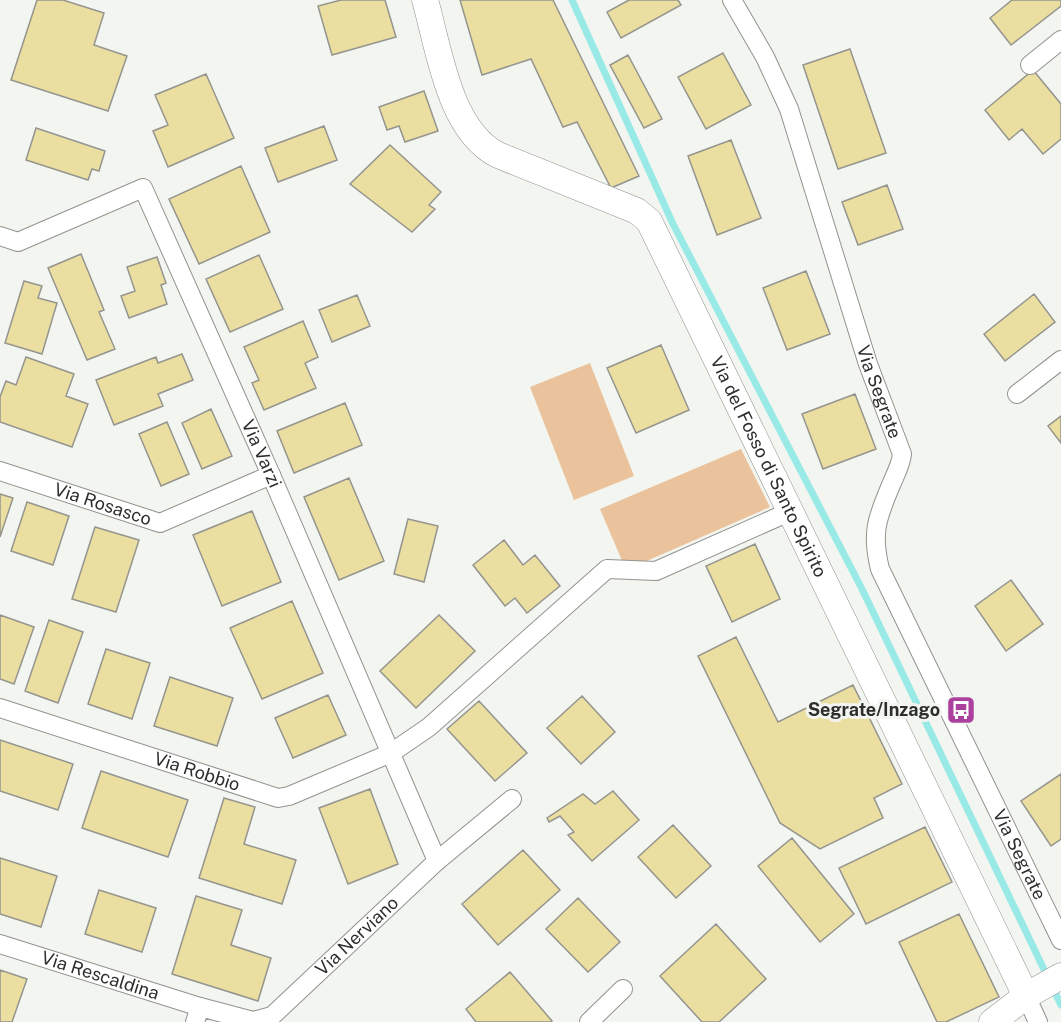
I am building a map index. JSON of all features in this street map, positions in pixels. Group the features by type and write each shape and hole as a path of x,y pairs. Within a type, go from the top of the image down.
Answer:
{"street":[{"name":"Via del Fosso di Santo Spirito","path":"425,0 459,114 471,135 482,146 498,155 637,211 649,221 1038,1022"},
{"name":"Via Segrate","path":"732,0 769,65 789,109 868,364 902,454 876,519 875,541 880,569 1061,940"},
{"path":"1030,65 1061,40"},
{"name":"Via Varzi","path":"0,236 18,242 143,188 272,476 437,861"},
{"path":"1017,394 1061,360"},
{"name":"Via Rosasco","path":"0,471 160,523 272,476"},
{"name":"Via Robbio","path":"0,708 278,798 391,753 429,728 608,569 656,571 789,512"},
{"name":"Via Nerviano","path":"197,1014 260,1021 270,1018 437,861 512,799"},
{"name":"Via Rescaldina","path":"0,944 197,1014"},
{"path":"992,1022 1026,996 1061,976"},
{"path":"589,1022 623,990"}],"shaded area":[{"path":"590,363 634,476 574,500 530,387"},
{"path":"741,449 770,507 626,570 600,509"}],"building":[{"path":"37,0 63,0 104,13 94,45 127,56 108,111 11,80"},
{"path":"341,0 385,0 396,37 332,55 318,6"},
{"path":"460,0 553,0 639,176 611,188 577,122 563,127 531,59 482,75"},
{"path":"629,0 678,0 681,5 621,38 607,12"},
{"path":"1012,0 1061,0 1061,6 1011,45 990,18"},
{"path":"850,49 886,153 838,169 803,65"},
{"path":"723,53 751,105 706,129 678,77"},
{"path":"628,55 662,119 644,128 610,65"},
{"path":"1033,70 1061,104 1061,139 1043,154 1022,129 1009,140 985,110"},
{"path":"206,74 234,138 168,167 153,131 168,125 155,95"},
{"path":"424,91 438,131 405,142 399,126 387,130 379,107"},
{"path":"324,126 337,160 278,182 265,148"},
{"path":"36,128 105,151 99,171 92,169 88,180 26,160"},
{"path":"731,140 761,218 717,235 688,156"},
{"path":"390,145 441,192 429,205 435,209 412,232 350,184"},
{"path":"241,166 270,232 199,264 169,199"},
{"path":"887,185 903,229 858,245 842,202"},
{"path":"81,254 104,310 99,312 115,349 87,360 48,268"},
{"path":"259,255 283,309 230,332 206,279"},
{"path":"157,257 166,283 161,285 167,304 129,318 121,296 135,291 127,267"},
{"path":"806,271 830,334 787,350 763,288"},
{"path":"24,281 42,286 38,298 57,303 42,354 5,343"},
{"path":"1034,294 1055,322 1005,361 984,334"},
{"path":"357,295 370,326 332,342 319,310"},
{"path":"303,321 318,357 305,363 316,388 264,410 252,383 259,380 244,347"},
{"path":"661,345 689,410 636,433 607,368"},
{"path":"182,354 193,380 158,394 163,406 114,425 96,380 156,357 158,363"},
{"path":"26,357 74,374 66,396 88,404 72,447 0,422 0,397 6,381 16,385"},
{"path":"855,394 876,449 823,469 802,414"},
{"path":"345,403 362,445 294,473 277,431"},
{"path":"211,409 232,456 202,469 182,423"},
{"path":"1061,416 1061,443 1048,426"},
{"path":"167,422 189,474 161,486 139,434"},
{"path":"349,478 384,561 339,580 304,497"},
{"path":"0,494 13,498 0,537"},
{"path":"27,502 69,516 53,565 11,551"},
{"path":"252,511 281,582 222,606 193,535"},
{"path":"408,519 438,526 424,582 394,574"},
{"path":"95,527 139,540 116,612 72,599"},
{"path":"504,540 523,565 535,555 560,586 527,613 515,598 505,606 473,565"},
{"path":"755,544 780,599 732,622 706,566"},
{"path":"1011,580 1043,624 1006,651 975,606"},
{"path":"292,601 323,673 262,699 230,628"},
{"path":"0,615 34,627 14,684 0,679"},
{"path":"439,615 475,651 416,708 380,671"},
{"path":"49,620 83,632 58,703 25,691"},
{"path":"736,637 778,722 853,685 902,784 874,798 883,818 820,849 780,823 698,656"},
{"path":"106,649 150,663 132,719 88,704"},
{"path":"170,677 233,698 217,746 154,726"},
{"path":"328,695 346,735 293,758 275,718"},
{"path":"582,696 615,732 581,764 547,728"},
{"path":"479,701 527,753 495,781 447,729"},
{"path":"0,740 73,764 58,810 0,791"},
{"path":"101,771 188,800 168,857 82,828"},
{"path":"1061,774 1061,839 1051,846 1021,801"},
{"path":"370,789 398,864 348,884 319,808"},
{"path":"613,791 639,820 592,861 568,835 574,832 560,816 549,822 547,818 583,794 595,804"},
{"path":"224,798 255,807 244,844 296,860 282,904 199,878"},
{"path":"673,825 711,866 676,898 638,857"},
{"path":"925,827 952,882 866,924 839,868"},
{"path":"792,838 854,914 820,942 758,866"},
{"path":"523,850 560,890 498,945 462,904"},
{"path":"0,858 57,876 41,927 0,914"},
{"path":"99,890 156,908 142,952 85,934"},
{"path":"196,896 242,910 231,945 271,958 258,1001 172,974"},
{"path":"578,898 620,942 588,972 546,929"},
{"path":"959,914 999,997 946,1022 937,1022 899,942"},
{"path":"716,924 766,979 719,1022 702,1022 660,976"},
{"path":"0,970 27,979 12,1022 0,1022"},
{"path":"510,972 551,1022 476,1022 466,1009"}],"waterway":[{"path":"572,0 673,224 862,589 1061,1005"}],"place":[{"name":"Segrate/Inzago","path":"961,710"}]}
